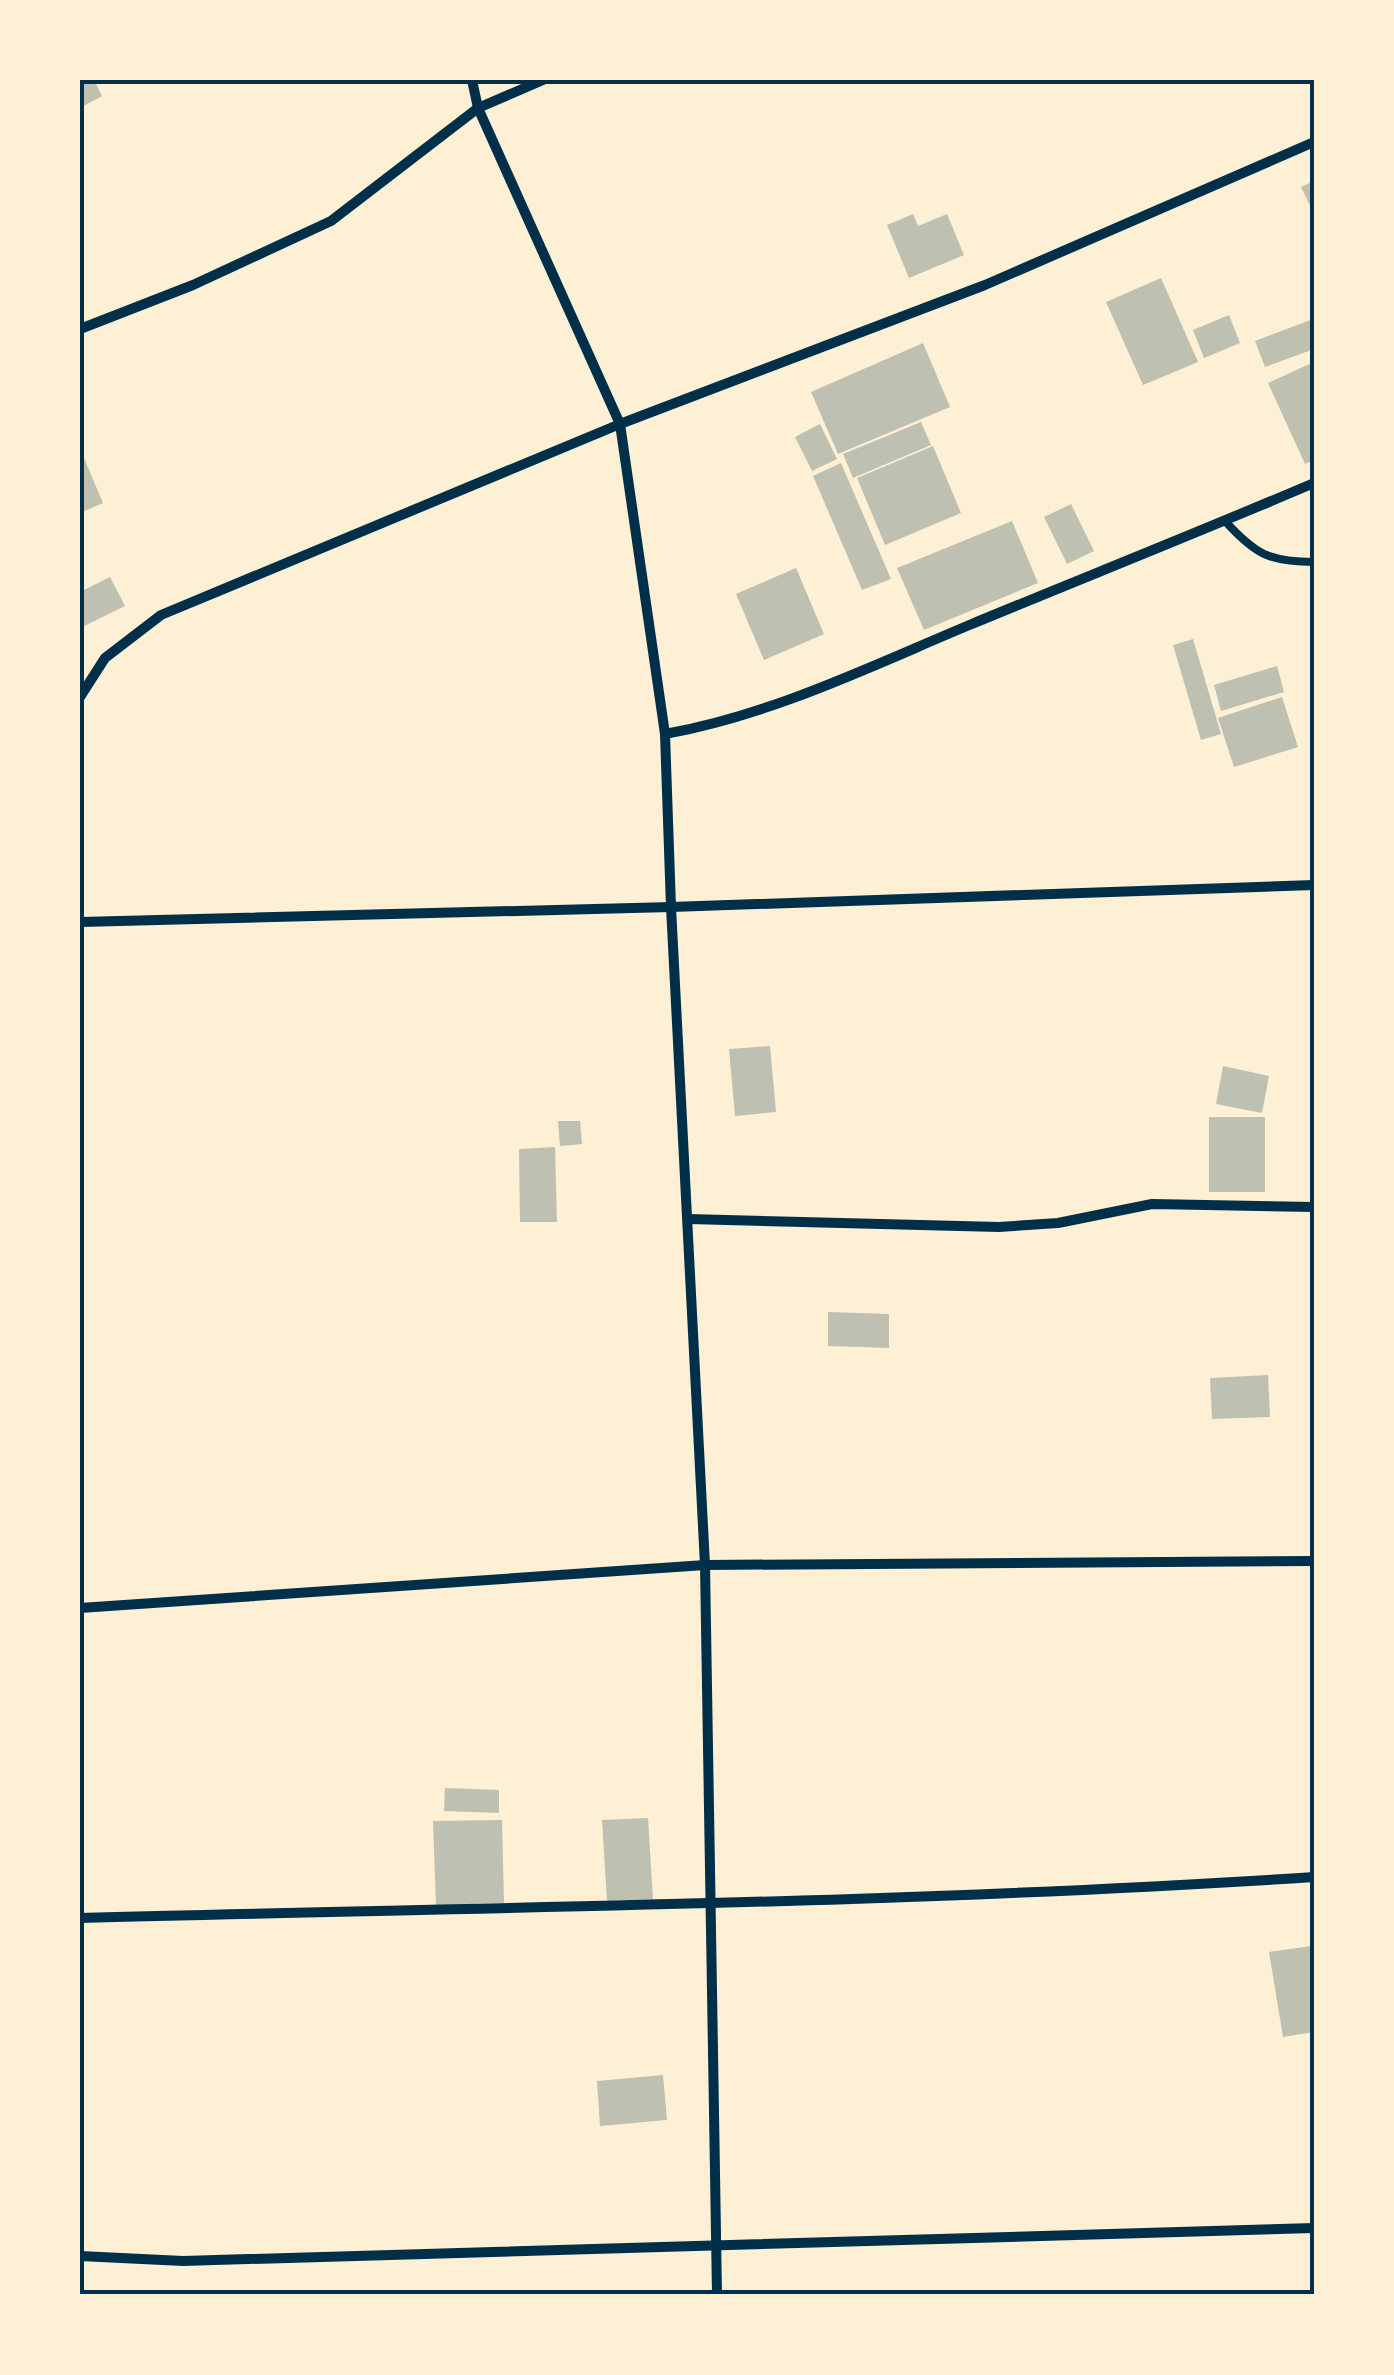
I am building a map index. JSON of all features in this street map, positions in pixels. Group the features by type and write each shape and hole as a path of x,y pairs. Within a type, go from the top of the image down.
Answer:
{"street":[{"path":"472,80 478,108 620,424 665,734 705,1565 717,2295"},
{"path":"80,330 194,285 330,221 478,108 543,80"},
{"path":"80,696 105,658 161,615 620,424 985,285 1314,142"},
{"path":"665,734 703,727 797,696 1314,483"},
{"path":"80,922 1314,886"},
{"path":"688,1219 999,1227 1058,1223 1152,1204 1314,1207"},
{"path":"80,1608 705,1565 1314,1561"},
{"path":"80,1918 1192,1885 1314,1877"},
{"path":"80,2256 183,2261 1314,2228"}],"lane":[{"path":"1224,521 1252,550 1284,562 1314,562"}],"building":[{"path":"80,80 94,80 102,96 80,108"},
{"path":"1314,181 1314,214 1301,187"},
{"path":"913,214 918,226 947,214 964,255 909,278 887,225"},
{"path":"1161,278 1198,362 1143,385 1106,302"},
{"path":"1229,315 1240,343 1204,358 1193,330"},
{"path":"1313,319 1314,349 1265,367 1255,341"},
{"path":"923,343 950,407 838,454 811,392"},
{"path":"1314,362 1314,460 1305,464 1268,383"},
{"path":"921,422 931,445 853,478 843,454"},
{"path":"820,424 837,459 812,471 795,437"},
{"path":"933,446 961,513 885,545 857,478"},
{"path":"84,458 103,503 80,513 80,460"},
{"path":"841,463 891,579 862,590 813,476"},
{"path":"1071,504 1094,551 1067,564 1044,517"},
{"path":"1012,521 1038,583 924,630 897,568"},
{"path":"796,568 824,634 764,660 736,594"},
{"path":"110,577 125,606 80,628 80,592"},
{"path":"1193,639 1221,734 1201,740 1173,645"},
{"path":"1277,666 1284,692 1221,711 1214,685"},
{"path":"1282,697 1298,747 1234,767 1218,718"},
{"path":"770,1046 776,1112 735,1116 729,1049"},
{"path":"1223,1066 1269,1076 1262,1113 1216,1104"},
{"path":"1209,1117 1265,1117 1265,1192 1209,1192"},
{"path":"558,1121 580,1121 582,1144 560,1146"},
{"path":"555,1147 557,1222 520,1222 519,1149"},
{"path":"828,1312 889,1314 889,1348 828,1346"},
{"path":"1268,1375 1270,1417 1212,1419 1210,1378"},
{"path":"445,1788 499,1790 499,1813 444,1811"},
{"path":"648,1818 653,1899 607,1901 602,1820"},
{"path":"502,1820 504,1903 436,1905 433,1821"},
{"path":"1311,1946 1314,2032 1283,2037 1269,1952"},
{"path":"663,2075 667,2120 600,2126 597,2081"}]}
